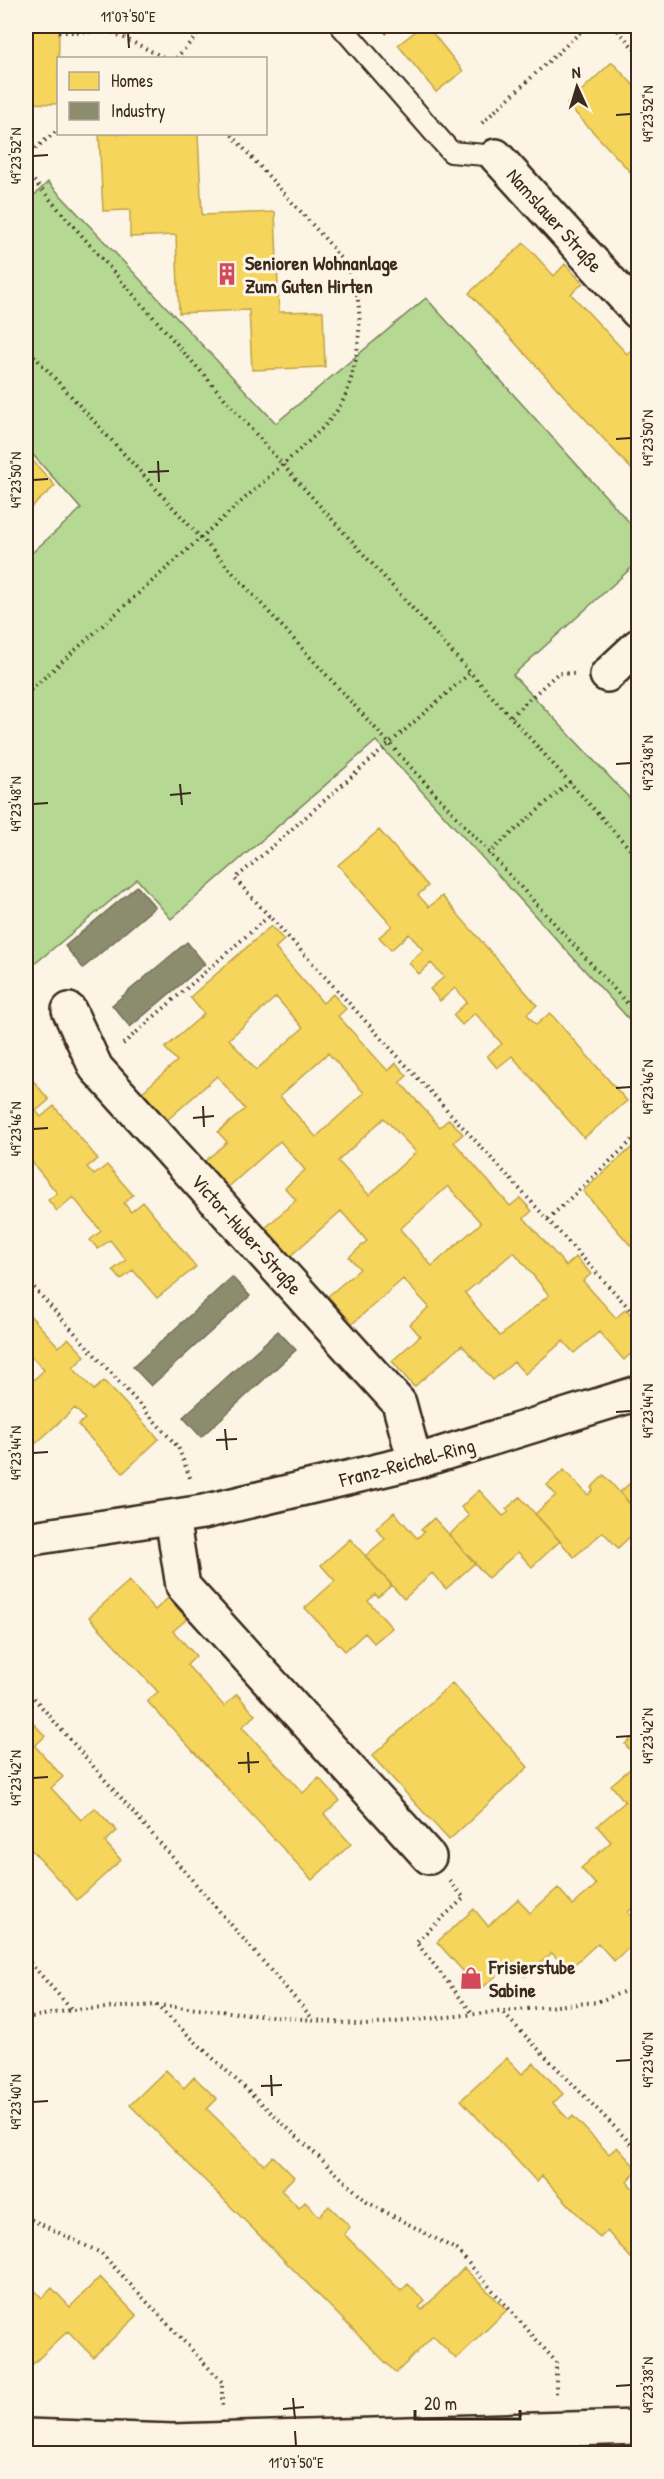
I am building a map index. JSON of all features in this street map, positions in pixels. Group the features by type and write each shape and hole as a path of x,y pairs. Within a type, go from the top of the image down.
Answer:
{"street":[{"name":"Namslauer Straße","path":"496,156 639,312"},
{"path":"607,675 639,646"},
{"name":"Victor-Huber-Straße","path":"69,1010 96,1068 399,1403 415,1462"},
{"name":"Franz-Reichel-Ring","path":"26,1539 187,1514 415,1462 639,1393"},
{"path":"187,1514 183,1586 429,1857"},
{"path":"26,2436 162,2440 639,2427"}],"lane":[{"path":"341,26 451,152 496,156"}],"path":[{"path":"199,26 200,32"},
{"path":"177,57 208,26"},
{"path":"451,152 587,26"},
{"path":"614,26 639,53"},
{"path":"59,32 112,32 163,57"},
{"path":"26,156 57,131"},
{"path":"26,694 333,418 349,392 357,349 360,311 354,282 343,262 232,135"},
{"path":"26,171 282,464 639,858"},
{"path":"26,191 35,183"},
{"path":"26,347 488,854 639,1016"},
{"path":"471,672 236,879 639,1318"},
{"path":"512,716 558,674 607,675"},
{"path":"488,854 571,781"},
{"path":"96,1068 269,916"},
{"path":"548,1219 639,1136"},
{"path":"26,1278 178,1447 187,1514"},
{"path":"26,1689 313,2020"},
{"path":"429,1857 464,1898 416,1942 474,2014"},
{"path":"26,1958 72,2010"},
{"path":"26,2018 72,2010 156,2005 366,2025 597,2002 638,1986 639,1981"},
{"path":"156,2005 367,2202 458,2250 556,2362 557,2430"},
{"path":"504,2013 639,2151"},
{"path":"26,2217 101,2253 222,2382 223,2439"}],"green space":[{"path":"48,182 276,423 426,298 638,532 638,562 513,675 638,807 638,1029 376,741 171,919 137,879 26,971 26,558 81,509 26,447 26,203"}],"building: Homes":[{"path":"26,26 59,26 57,104 26,103"},
{"path":"422,26 427,26 463,71 436,92 398,45"},
{"path":"612,62 638,90 638,180 567,104"},
{"name":"Senioren Wohnanlage Zum Guten Hirten","path":"99,135 198,135 202,215 275,212 279,312 323,311 325,367 252,370 249,310 179,313 176,235 130,237 130,210 103,211"},
{"path":"524,243 554,276 565,264 583,283 571,294 627,354 635,346 638,350 638,476 469,293"},
{"path":"26,453 55,486 28,510 26,507"},
{"path":"379,830 428,886 418,895 429,907 442,896 537,1005 527,1014 536,1025 550,1013 627,1101 584,1138 512,1056 497,1068 487,1056 502,1044 475,1013 462,1025 453,1015 467,1002 455,988 440,1001 430,989 444,977 431,963 419,974 409,963 423,950 409,934 391,950 379,937 392,926 338,865"},
{"path":"271,926 284,940 275,948 323,1003 333,994 346,1009 338,1016 388,1071 396,1063 407,1076 400,1082 440,1127 449,1119 463,1134 454,1142 510,1206 520,1198 532,1211 524,1218 566,1266 576,1257 591,1274 583,1281 616,1318 626,1309 638,1323 638,1347 624,1360 599,1332 574,1353 563,1341 525,1374 514,1362 493,1380 462,1345 414,1387 392,1361 420,1336 410,1324 429,1307 403,1279 352,1324 328,1296 360,1269 349,1257 367,1241 341,1211 288,1258 263,1230 296,1200 285,1188 305,1170 280,1141 225,1190 202,1164 227,1142 218,1132 245,1109 217,1076 165,1122 140,1094 177,1061 165,1048 204,1014 190,997","holes":["276,997 303,1028 256,1070 229,1039","328,1053 364,1093 316,1137 280,1096","384,1118 416,1152 369,1195 338,1161","448,1186 481,1223 432,1266 400,1229","514,1252 549,1295 500,1336 465,1293"]},
{"path":"31,1078 49,1100 36,1111 41,1117 54,1106 98,1159 87,1167 94,1175 107,1165 133,1195 124,1203 131,1212 143,1202 196,1267 157,1298 133,1270 121,1280 113,1270 126,1260 110,1240 98,1249 90,1240 101,1231 73,1197 57,1211 48,1200 57,1193 26,1155 26,1082"},
{"path":"638,1142 638,1254 583,1191"},
{"path":"26,1311 59,1347 68,1338 85,1356 73,1368 94,1390 104,1381 159,1439 123,1473 78,1425 85,1419 75,1408 32,1447 26,1440 26,1387 44,1370 26,1351"},
{"path":"564,1470 588,1495 593,1490 591,1488 604,1475 638,1513 638,1529 618,1548 603,1532 574,1557 535,1514 556,1495 547,1485"},
{"path":"638,1476 638,1513 620,1492"},
{"path":"479,1490 503,1516 509,1512 506,1509 520,1497 560,1541 532,1567 518,1552 488,1578 449,1535 469,1516 461,1507"},
{"path":"394,1512 417,1538 424,1532 421,1530 434,1518 475,1563 446,1589 432,1573 404,1599 365,1556 385,1539 376,1528"},
{"path":"350,1539 392,1585 378,1597 375,1594 368,1601 392,1628 374,1643 365,1633 345,1651 305,1608 335,1581 321,1565"},
{"path":"129,1581 155,1610 168,1598 187,1619 173,1631 196,1656 187,1665 224,1706 237,1694 255,1715 242,1727 303,1793 319,1778 340,1801 324,1814 351,1844 312,1880 147,1701 158,1692 89,1617"},
{"path":"452,1683 528,1767 449,1840 372,1756"},
{"path":"26,1715 45,1736 35,1746 63,1777 51,1788 81,1820 95,1808 117,1831 105,1842 121,1860 77,1900 26,1844"},
{"path":"638,1732 638,1760 625,1744"},
{"path":"638,1762 638,1903 628,1912 638,1925 638,1939 614,1961 598,1943 568,1970 552,1953 525,1976 512,1962 480,1990 437,1942 474,1909 488,1926 518,1899 530,1913 558,1888 573,1905 596,1885 581,1868 611,1842 597,1826 625,1802 611,1785"},
{"path":"507,2058 522,2074 534,2063 563,2094 553,2103 569,2120 573,2116 609,2154 617,2147 638,2170 627,2182 638,2194 638,2266 607,2231 600,2238 542,2176 537,2182 461,2100"},
{"path":"166,2070 184,2088 194,2077 217,2099 207,2109 264,2165 273,2156 294,2177 281,2190 299,2208 305,2202 319,2216 329,2206 350,2227 344,2234 401,2291 408,2284 425,2301 419,2307 422,2310 464,2268 507,2310 456,2359 433,2336 396,2373 130,2105"},
{"path":"100,2277 137,2316 93,2357 68,2331 33,2364 26,2356 26,2281 42,2298 52,2288 70,2307"}],"building: Industry":[{"path":"137,886 155,907 83,968 65,946"},
{"path":"187,942 205,964 130,1027 112,1005"},
{"path":"232,1277 250,1296 151,1386 133,1367"},
{"path":"278,1331 296,1350 201,1437 183,1417"}],"place":[{"name":"Senioren Wohnanlage Zum Guten Hirten","path":"227,274"},
{"name":"Frisierstube Sabine","path":"471,1978"}]}
